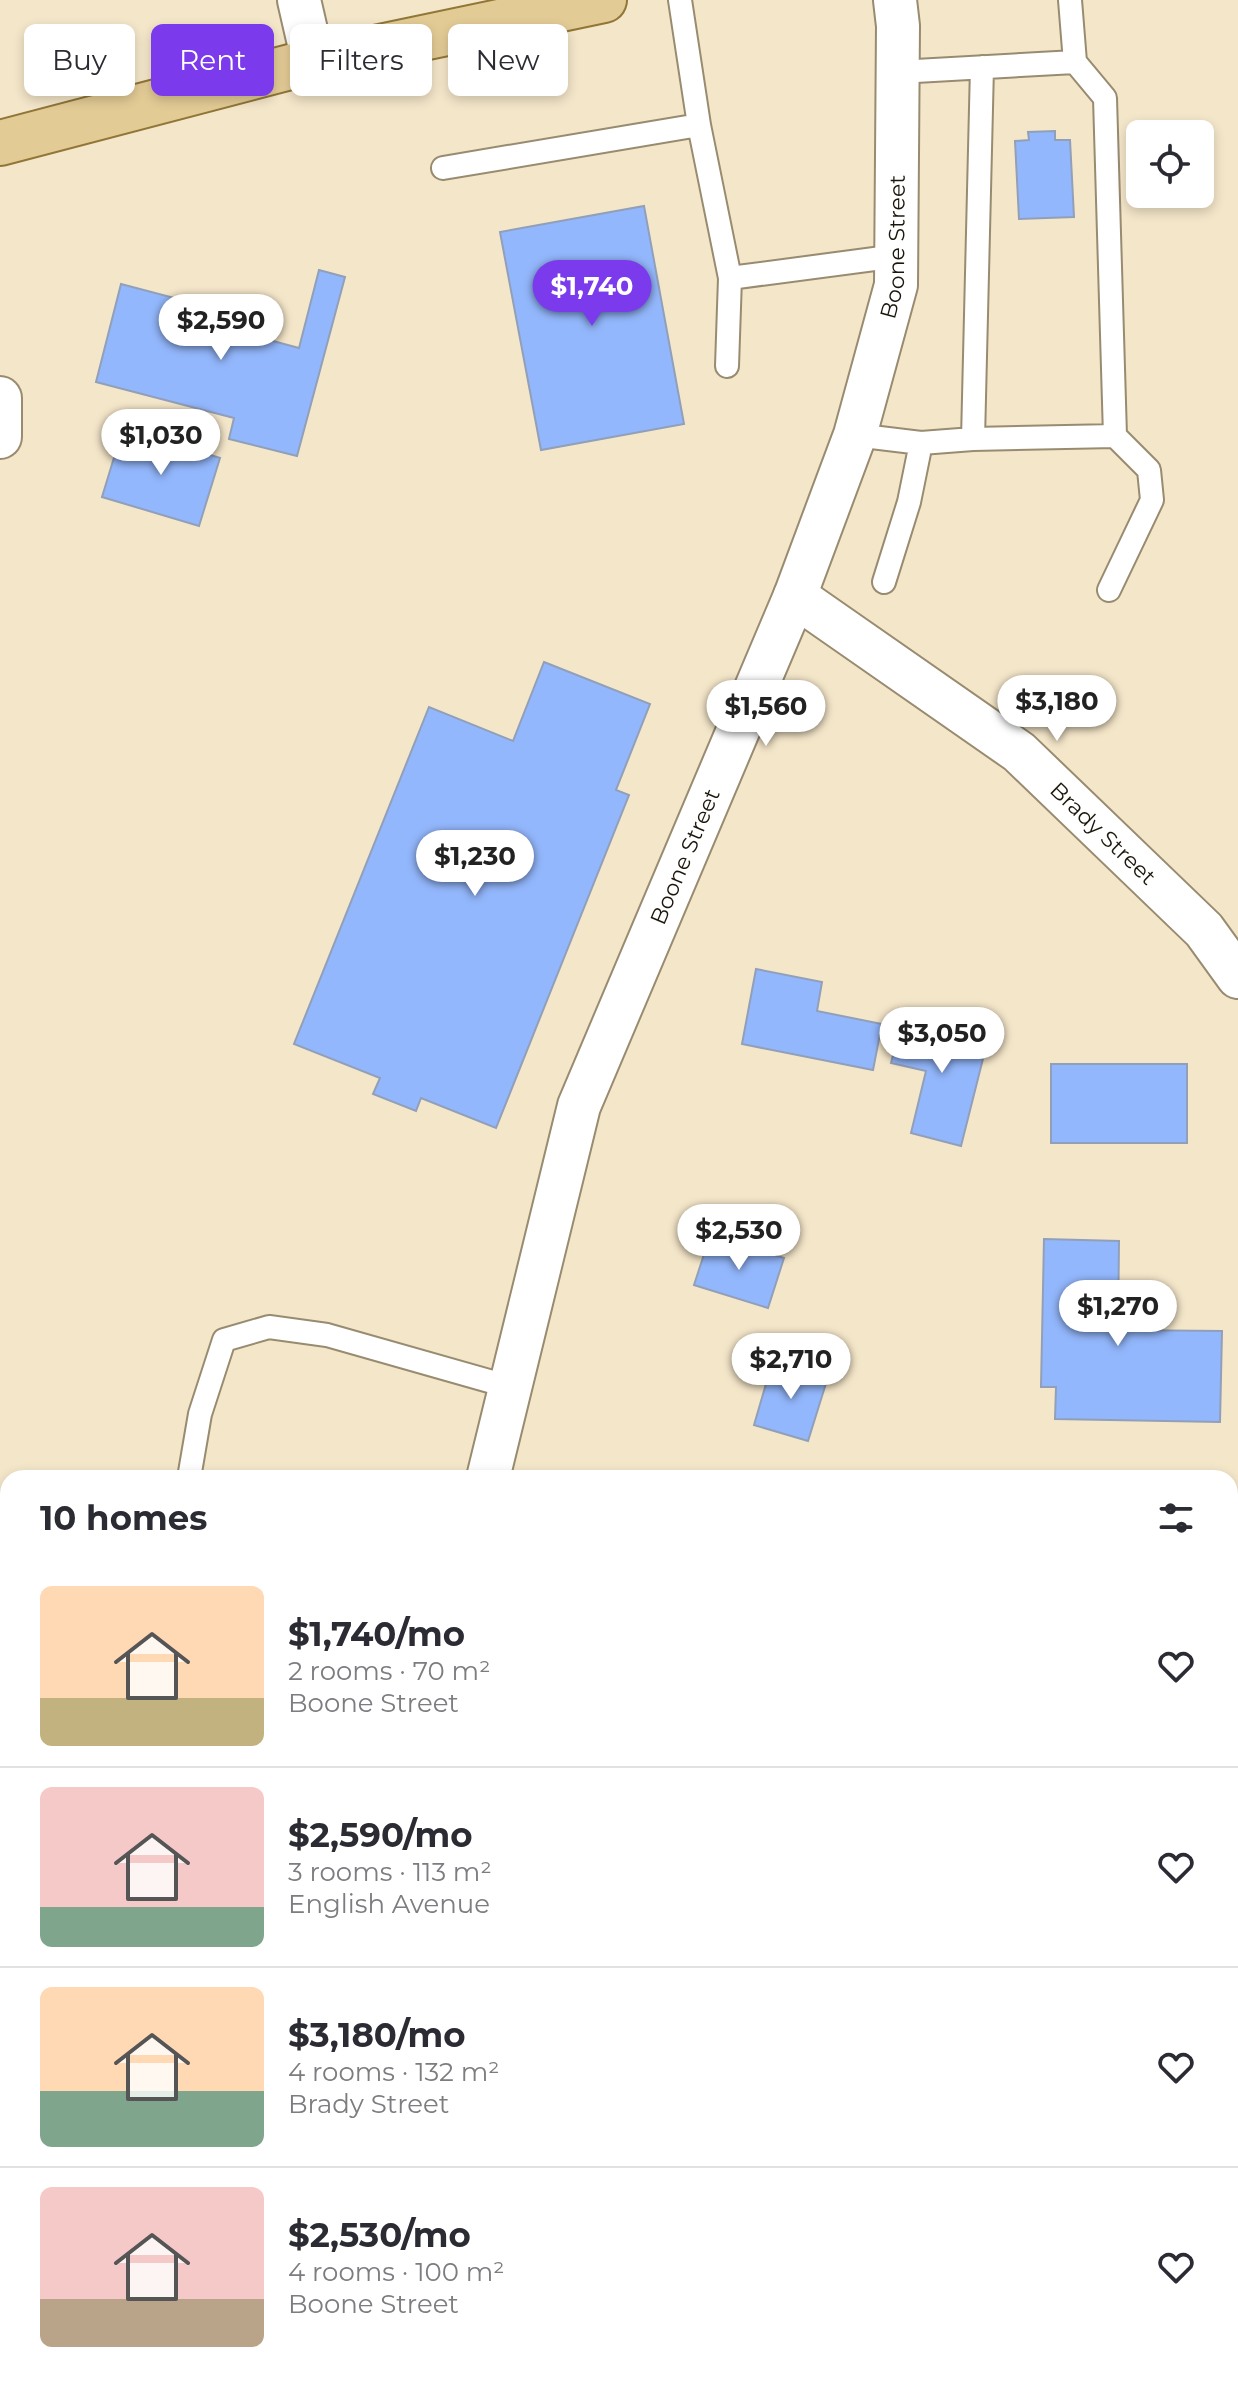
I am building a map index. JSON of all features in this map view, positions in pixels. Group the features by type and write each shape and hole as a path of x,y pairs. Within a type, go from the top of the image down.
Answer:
{"main road":[{"path":"432,36 604,0"},
{"path":"0,143 290,67"}],"street":[{"path":"299,0 305,24"},
{"name":"Boone Street","path":"490,1470 579,1106 795,596 855,435 896,285 898,72 895,0"},
{"path":"0,398 0,437"},
{"name":"Brady Street","path":"795,596 1019,752 1204,930 1238,977"}],"lane":[{"path":"680,0 699,125 730,278 727,366"},
{"path":"1070,0 1075,62 1105,98 1115,436 1149,470 1152,500 1109,590"},
{"path":"898,72 1075,62"},
{"path":"973,439 982,67"},
{"path":"443,168 699,125"},
{"path":"730,278 897,256"},
{"path":"855,435 921,443 1115,436"},
{"path":"884,582 909,502 921,443"},
{"path":"190,1470 200,1414 224,1340 269,1327 327,1335 510,1387"}],"building":[{"path":"1055,131 1055,140 1070,140 1074,217 1019,219 1015,141 1029,140 1028,132"},
{"path":"644,206 684,424 541,450 500,232"},
{"path":"319,270 345,277 297,456 229,439 234,418 96,382 121,284 262,321 258,337 299,348"},
{"path":"123,428 220,458 199,526 102,497"},
{"path":"544,662 650,704 616,790 629,795 496,1128 421,1098 416,1111 373,1094 380,1078 294,1044 429,707 513,741"},
{"path":"756,969 822,982 817,1011 882,1024 873,1070 742,1044"},
{"path":"903,1015 989,1035 961,1146 911,1133 926,1071 891,1063"},
{"path":"1051,1064 1187,1064 1187,1143 1051,1143"},
{"path":"710,1236 784,1258 768,1308 694,1285"},
{"path":"1044,1239 1119,1241 1118,1330 1222,1331 1220,1422 1055,1419 1056,1387 1041,1387"},
{"path":"773,1360 828,1377 808,1441 754,1425"}]}
